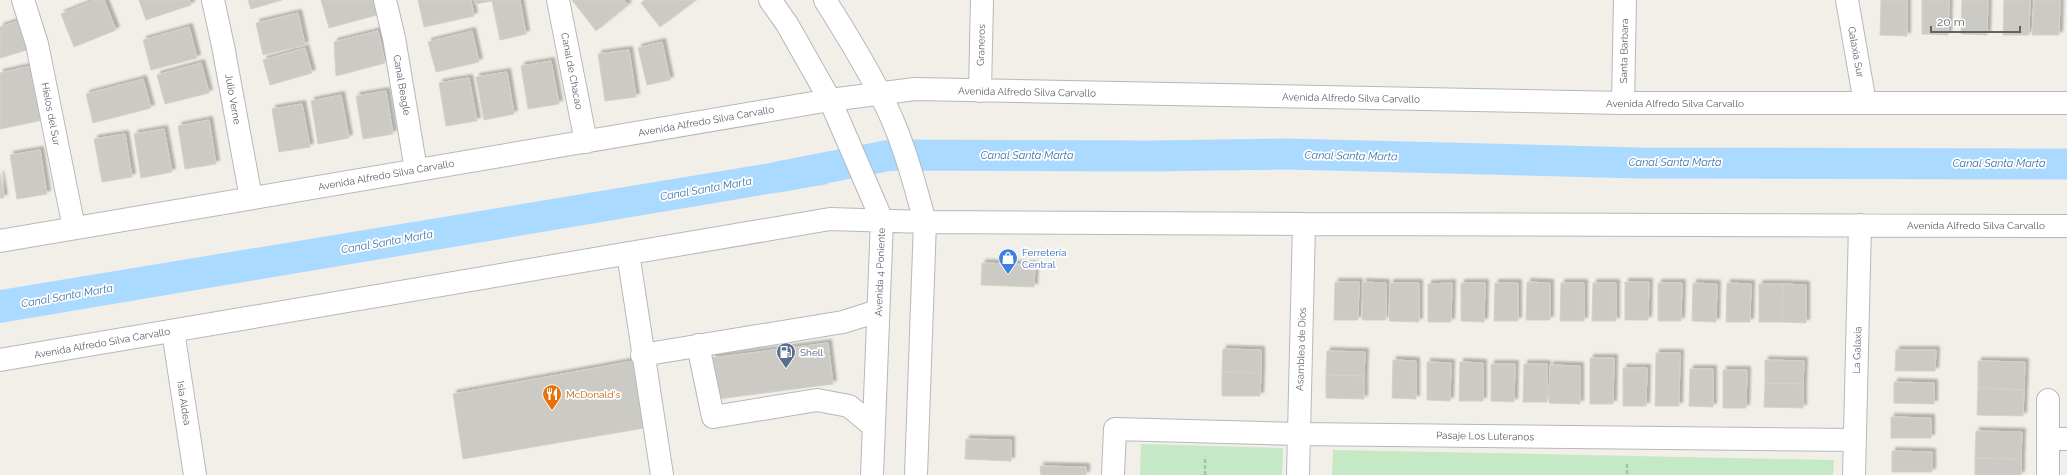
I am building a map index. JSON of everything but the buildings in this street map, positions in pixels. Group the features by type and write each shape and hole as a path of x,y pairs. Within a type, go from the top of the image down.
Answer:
{"street":[{"name":"Hielos del Sur","path":"23,0 36,44 74,228"},
{"name":"Julio Verne","path":"213,0 251,198"},
{"name":"Canal Beagle","path":"385,0 394,38 416,170"},
{"name":"Canal de Chacao","path":"558,0 586,142"},
{"name":"Avenida 4 Poniente","path":"770,0 787,24 830,100 882,220 872,475"},
{"path":"825,0 880,92 893,122 916,186 925,222 916,475"},
{"name":"Graneros","path":"980,91 982,0"},
{"name":"Santa Barbara","path":"1623,103 1625,0"},
{"name":"Galaxia Sur","path":"1847,0 1865,104"},
{"name":"Avenida Alfredo Silva Carvallo","path":"0,241 830,100 880,92 915,89 1623,103 2067,103"},
{"name":"Avenida Alfredo Silva Carvallo","path":"0,360 830,219 925,222 2067,226"},
{"name":"Asamblea de Dios","path":"1298,475 1304,224"},
{"name":"La Galaxia","path":"1854,475 1860,225"},
{"path":"628,253 642,355 662,475"},
{"path":"642,355 842,322 878,311"},
{"name":"Isla Aldea","path":"173,331 195,475"},
{"path":"698,345 713,417 817,400 849,406 874,426"},
{"path":"2048,400 2058,439 2048,475"},
{"name":"Pasaje Los Luteranos","path":"1113,475 1115,429 1299,434 1854,440"}],"green space":[{"path":"1141,444 1283,448 1282,475 1140,475"},
{"path":"1333,450 1834,460 1833,475 1332,475"}],"water":[{"path":"813,156 828,184 0,323 0,290"}],"waterway":[{"name":"Canal Santa Marta","path":"778,177 891,155 1149,156 1287,154 1640,163 2067,164"}],"place":[{"name":"Ferretería Central","path":"1008,275"},
{"name":"Shell","path":"786,369"},
{"name":"McDonald's","path":"552,411"}]}
